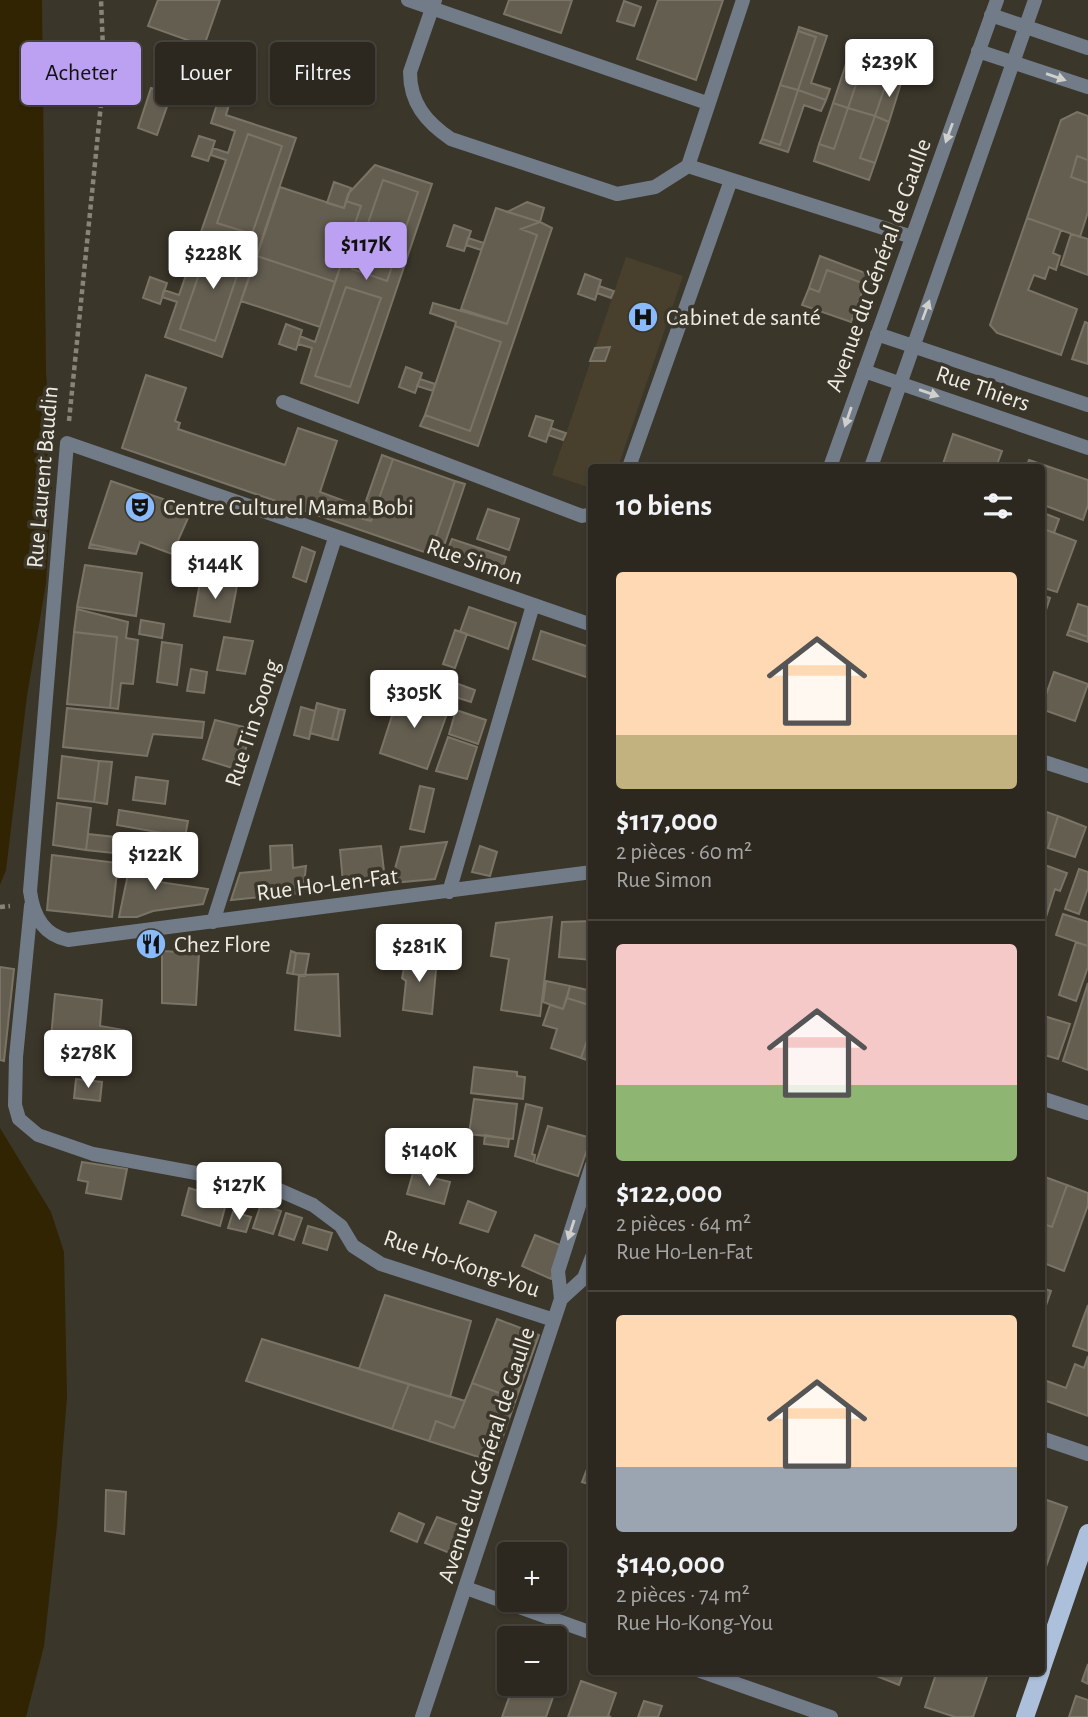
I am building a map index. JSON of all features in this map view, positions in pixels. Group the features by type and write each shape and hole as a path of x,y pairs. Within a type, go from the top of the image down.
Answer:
{"main road":[{"path":"1045,1659 1088,1533"},
{"path":"1025,1717 1040,1675"}],"street":[{"path":"408,0 433,4 707,103"},
{"path":"433,4 410,72 410,84 417,106 424,117 451,139 617,194 655,187 688,166 743,0"},
{"name":"Avenue du Général de Gaulle","path":"831,464 997,0"},
{"path":"872,464 1035,0"},
{"path":"992,15 1088,48"},
{"path":"978,51 1088,88"},
{"path":"688,166 912,237"},
{"path":"630,464 731,180"},
{"name":"Rue Thiers","path":"877,334 1088,405"},
{"name":"Rue Thiers","path":"864,371 1088,448"},
{"path":"283,402 582,516 588,515"},
{"name":"Rue Simon","path":"67,443 588,624"},
{"name":"Rue Laurent Baudin","path":"32,903 67,443"},
{"name":"Rue Tin Soong","path":"213,922 335,538"},
{"path":"449,892 533,605"},
{"path":"1045,762 1088,776"},
{"name":"Rue Ho-Len-Fat","path":"32,903 46,930 68,940 588,873"},
{"name":"Rue Ho-Kong-You","path":"32,903 16,1057 15,1105 19,1119 38,1135 93,1154 272,1187 313,1205 341,1226 353,1245 381,1264 554,1320"},
{"path":"1045,1099 1088,1113"},
{"name":"Avenue du Général de Gaulle","path":"422,1717 561,1300 558,1270 588,1177"},
{"path":"558,1270 588,1280"},
{"path":"561,1300 588,1280"},
{"path":"1045,1439 1088,1454"},
{"path":"466,1588 588,1632"},
{"path":"711,1675 831,1717"}],"path":[{"name":"Rue Laurent Baudin","path":"67,443 104,74 101,0"}],"shaded area":[{"path":"0,0 42,0 42,42 21,42 21,105 43,105 46,373 53,469 46,583 27,696 6,870 0,885"},
{"path":"626,257 683,276 619,464 588,464 588,487 552,475"},
{"path":"0,1128 51,1212 64,1252 67,1396 57,1525 44,1646 26,1717 0,1717"}],"building":[{"path":"158,0 220,0 205,42 193,42 148,26"},
{"path":"509,0 572,0 561,33 504,14"},
{"path":"658,0 723,0 696,80 637,59"},
{"path":"624,1 641,7 634,26 617,21"},
{"path":"799,27 827,36 811,83 830,89 826,100 798,90 816,37 798,31"},
{"path":"798,31 816,37 798,90 780,85"},
{"path":"852,45 908,63 902,80 889,75 875,116 848,108 862,67 847,61"},
{"path":"847,61 862,67 848,108 833,103"},
{"path":"889,75 902,80 889,122 875,116"},
{"path":"780,85 798,90 780,145 762,139"},
{"path":"151,88 155,89 155,105 168,105 157,135 138,128"},
{"path":"798,90 826,100 821,111 804,105 788,152 760,143 762,139 780,145"},
{"path":"833,103 848,108 834,149 819,144"},
{"path":"217,105 229,105 226,115 296,138 222,357 165,337 177,302 162,297 164,290 179,295 226,160 211,155 213,148 228,153 235,131 211,123","holes":["248,134 282,146 252,234 217,223","211,240 245,252 215,341 180,329"]},
{"path":"848,108 875,116 860,158 875,163 869,180 814,161 819,144 834,149"},
{"path":"1077,112 1088,116 1088,160 1077,156 1071,177 1088,183 1088,212 1080,237 1027,218 1061,120"},
{"path":"875,116 889,122 875,163 860,158"},
{"path":"248,134 282,146 252,234 217,223"},
{"path":"199,136 215,141 208,161 192,156"},
{"path":"1077,156 1088,160 1088,183 1071,177"},
{"path":"375,165 432,184 358,403 301,383 312,348 298,344 300,336 315,342 361,206 346,201 348,194","holes":["383,180 418,192 387,281 352,269","346,287 381,298 350,387 315,376"]},
{"path":"383,180 418,192 387,281 352,269"},
{"path":"334,182 351,188 344,208 327,203"},
{"path":"280,187 344,208 346,201 361,206 335,282 257,256"},
{"path":"527,202 544,208 540,222 507,212"},
{"path":"496,208 540,222 521,229 537,235 507,324 461,309"},
{"path":"1027,218 1061,230 1053,253 1060,256 1056,270 1049,267 1045,279 1034,275 1028,290 1077,309 1061,355 997,333 990,325"},
{"path":"540,222 552,228 478,446 420,426 425,415 470,431 501,342 455,326 456,322 430,313 433,303 507,324 537,235 521,229"},
{"path":"454,225 471,231 464,251 447,246"},
{"path":"1071,234 1088,239 1088,275 1061,265"},
{"path":"468,238 484,243 481,250 466,245"},
{"path":"211,240 245,252 215,341 180,329"},
{"path":"257,256 335,282 320,327 241,301"},
{"path":"820,256 868,274 865,284 827,270 819,292 809,288"},
{"path":"827,270 865,284 851,322 802,305 809,288 819,292"},
{"path":"585,274 601,280 595,300 578,294"},
{"path":"150,277 167,283 160,304 143,298"},
{"path":"599,286 614,291 611,298 597,293"},
{"path":"346,287 381,298 350,387 315,376"},
{"path":"1085,322 1088,323 1088,364 1072,359"},
{"path":"286,324 302,330 296,350 279,344"},
{"path":"455,326 501,342 470,431 425,415"},
{"path":"610,347 605,361 590,361 595,348"},
{"path":"406,367 422,373 415,393 399,387"},
{"path":"146,375 186,388 175,421 180,423 178,429 285,465 298,428 337,441 320,492 350,503 347,513 371,521 393,459 455,481 430,554 122,448"},
{"path":"420,379 435,384 433,391 417,386"},
{"path":"536,416 553,421 546,442 529,436"},
{"path":"551,428 566,433 563,440 548,435"},
{"path":"953,434 1002,451 997,464 943,464"},
{"path":"382,455 393,459 371,521 360,518"},
{"path":"1045,465 1088,480 1088,505 1083,520 1045,506"},
{"path":"111,481 192,509 172,554 140,542 136,554 90,544"},
{"path":"455,481 465,484 440,558 430,554"},
{"path":"488,509 519,519 509,550 477,539"},
{"path":"1045,514 1059,519 1054,533 1045,530"},
{"path":"1045,529 1076,541 1057,592 1045,588"},
{"path":"452,539 506,557 500,578 444,559"},
{"path":"90,544 136,554 89,548"},
{"path":"302,547 315,552 306,582 293,577"},
{"path":"85,565 142,573 136,616 77,607"},
{"path":"200,582 237,586 230,622 194,616"},
{"path":"1045,596 1050,598 1045,613"},
{"path":"1078,604 1088,607 1088,637 1069,630"},
{"path":"469,607 516,623 508,649 460,632"},
{"path":"77,609 128,622 126,638 138,640 133,684 121,683 118,709 110,708 117,637 74,632"},
{"path":"141,620 164,624 162,638 139,634"},
{"path":"455,630 467,634 455,668 443,664"},
{"path":"1069,630 1088,637 1088,642 1067,635"},
{"path":"541,631 588,647 588,678 533,659"},
{"path":"74,632 117,637 110,708 67,704"},
{"path":"224,637 253,641 245,674 217,670"},
{"path":"162,642 182,645 177,685 157,682"},
{"path":"191,669 207,672 204,693 187,691"},
{"path":"1054,672 1088,684 1075,721 1045,710 1045,698"},
{"path":"453,682 475,690 471,702 449,695"},
{"path":"400,691 449,708 427,769 380,753"},
{"path":"317,703 339,709 332,739 310,733"},
{"path":"301,707 315,711 309,739 294,735"},
{"path":"67,708 204,722 202,738 153,734 147,756 63,747"},
{"path":"339,709 345,710 338,740 332,739"},
{"path":"456,710 486,720 478,744 449,734"},
{"path":"215,720 252,729 239,770 203,759"},
{"path":"448,737 477,747 467,779 436,771"},
{"path":"62,756 99,761 94,802 58,798"},
{"path":"99,761 112,762 107,804 94,802"},
{"path":"136,777 168,781 165,804 133,800"},
{"path":"420,786 434,789 424,832 410,829"},
{"path":"57,803 91,808 86,850 53,845"},
{"path":"119,810 188,821 185,837 117,825"},
{"path":"1045,811 1058,816 1048,848 1045,847"},
{"path":"1058,816 1086,827 1075,857 1048,848"},
{"path":"88,834 115,837 113,853 86,850"},
{"path":"447,842 435,879 391,883 401,847"},
{"path":"292,845 293,868 306,866 303,893 231,900 240,873 271,870 270,846"},
{"path":"381,846 385,879 343,883 340,850"},
{"path":"480,846 497,852 490,876 472,872"},
{"path":"52,855 118,863 112,917 47,910"},
{"path":"131,860 163,866 159,882 208,889 203,904 153,911 137,917 119,917"},
{"path":"1045,865 1067,873 1060,891 1055,889 1045,920"},
{"path":"1079,869 1088,872 1088,888 1079,914 1065,909"},
{"path":"1063,914 1088,922 1088,946 1056,935"},
{"path":"552,917 540,1016 501,1010 509,959 491,956 496,923"},
{"path":"588,921 588,960 559,957 562,922"},
{"path":"440,925 437,959 407,954 411,929"},
{"path":"1076,942 1088,946 1088,967 1076,1001 1059,995"},
{"path":"162,951 199,953 196,1005 162,1003"},
{"path":"291,951 296,953 293,974 287,973"},
{"path":"296,953 309,954 305,976 293,974"},
{"path":"407,954 437,959 432,1014 403,1010 406,981 402,978"},
{"path":"0,967 14,969 4,1061 0,1060"},
{"path":"338,974 340,1036 295,1030 299,975"},
{"path":"546,981 570,986 563,1009 543,1002"},
{"path":"1088,983 1088,1070 1063,1061"},
{"path":"570,986 588,990 588,1005 567,998"},
{"path":"55,994 102,1000 100,1026 124,1030 123,1043 99,1039 96,1066 49,1060"},
{"path":"567,998 588,1005 588,1038 581,1058 551,1048 557,1029 543,1025 550,1005 563,1009"},
{"path":"1045,1016 1070,1024 1058,1059 1045,1055"},
{"path":"588,1038 588,1060 581,1058"},
{"path":"474,1067 517,1072 517,1076 525,1077 523,1099 471,1093"},
{"path":"76,1079 102,1082 100,1101 74,1098"},
{"path":"474,1099 517,1104 513,1139 469,1134"},
{"path":"526,1104 542,1108 532,1154 535,1155 534,1162 515,1156"},
{"path":"548,1126 588,1137 588,1147 578,1176 536,1163"},
{"path":"485,1135 509,1139 508,1147 484,1144"},
{"path":"82,1162 127,1169 121,1199 86,1193 88,1182 78,1180"},
{"path":"413,1173 450,1182 444,1204 407,1194"},
{"path":"1045,1177 1067,1185 1052,1227 1045,1224"},
{"path":"1067,1185 1088,1193 1088,1205 1064,1271 1045,1264 1045,1224 1052,1227"},
{"path":"189,1188 227,1200 220,1226 182,1215"},
{"path":"468,1201 496,1212 488,1232 460,1223"},
{"path":"261,1204 281,1211 273,1234 253,1228"},
{"path":"233,1212 251,1217 246,1232 228,1228"},
{"path":"286,1213 302,1218 294,1240 279,1235"},
{"path":"308,1226 332,1233 327,1250 303,1243"},
{"path":"535,1235 565,1247 551,1279 522,1266"},
{"path":"1045,1289 1051,1291 1045,1308"},
{"path":"385,1295 471,1321 450,1397 359,1369"},
{"path":"1088,1305 1088,1351 1073,1346"},
{"path":"497,1319 539,1335 516,1399 472,1383"},
{"path":"262,1339 409,1384 392,1429 246,1381"},
{"path":"1088,1356 1088,1416 1045,1400 1045,1380 1066,1388 1075,1364 1084,1368"},
{"path":"472,1383 516,1399 494,1462 429,1441 436,1421 454,1428"},
{"path":"409,1384 465,1401 454,1428 436,1421 429,1441 392,1429"},
{"path":"588,1467 588,1484 582,1482"},
{"path":"106,1490 126,1492 124,1534 105,1531"},
{"path":"1045,1499 1067,1507 1045,1570"},
{"path":"399,1513 424,1524 417,1542 391,1531"},
{"path":"437,1517 464,1527 452,1554 425,1543"},
{"path":"464,1527 470,1529 457,1556 452,1554"},
{"path":"1088,1664 1088,1684 1082,1681"},
{"path":"874,1675 903,1675 899,1685"},
{"path":"936,1675 988,1675 973,1717 955,1717 925,1707"},
{"path":"581,1681 616,1693 608,1716 611,1717 568,1717"},
{"path":"510,1696 553,1696 546,1717 502,1717"},
{"path":"1076,1696 1088,1700 1088,1717 1069,1717"},
{"path":"644,1701 662,1706 658,1717 638,1717"}],"place":[{"name":"Cabinet de santé","path":"643,317"},
{"name":"Centre Culturel Mama Bobi","path":"140,507"},
{"name":"Chez Flore","path":"151,944"}]}
